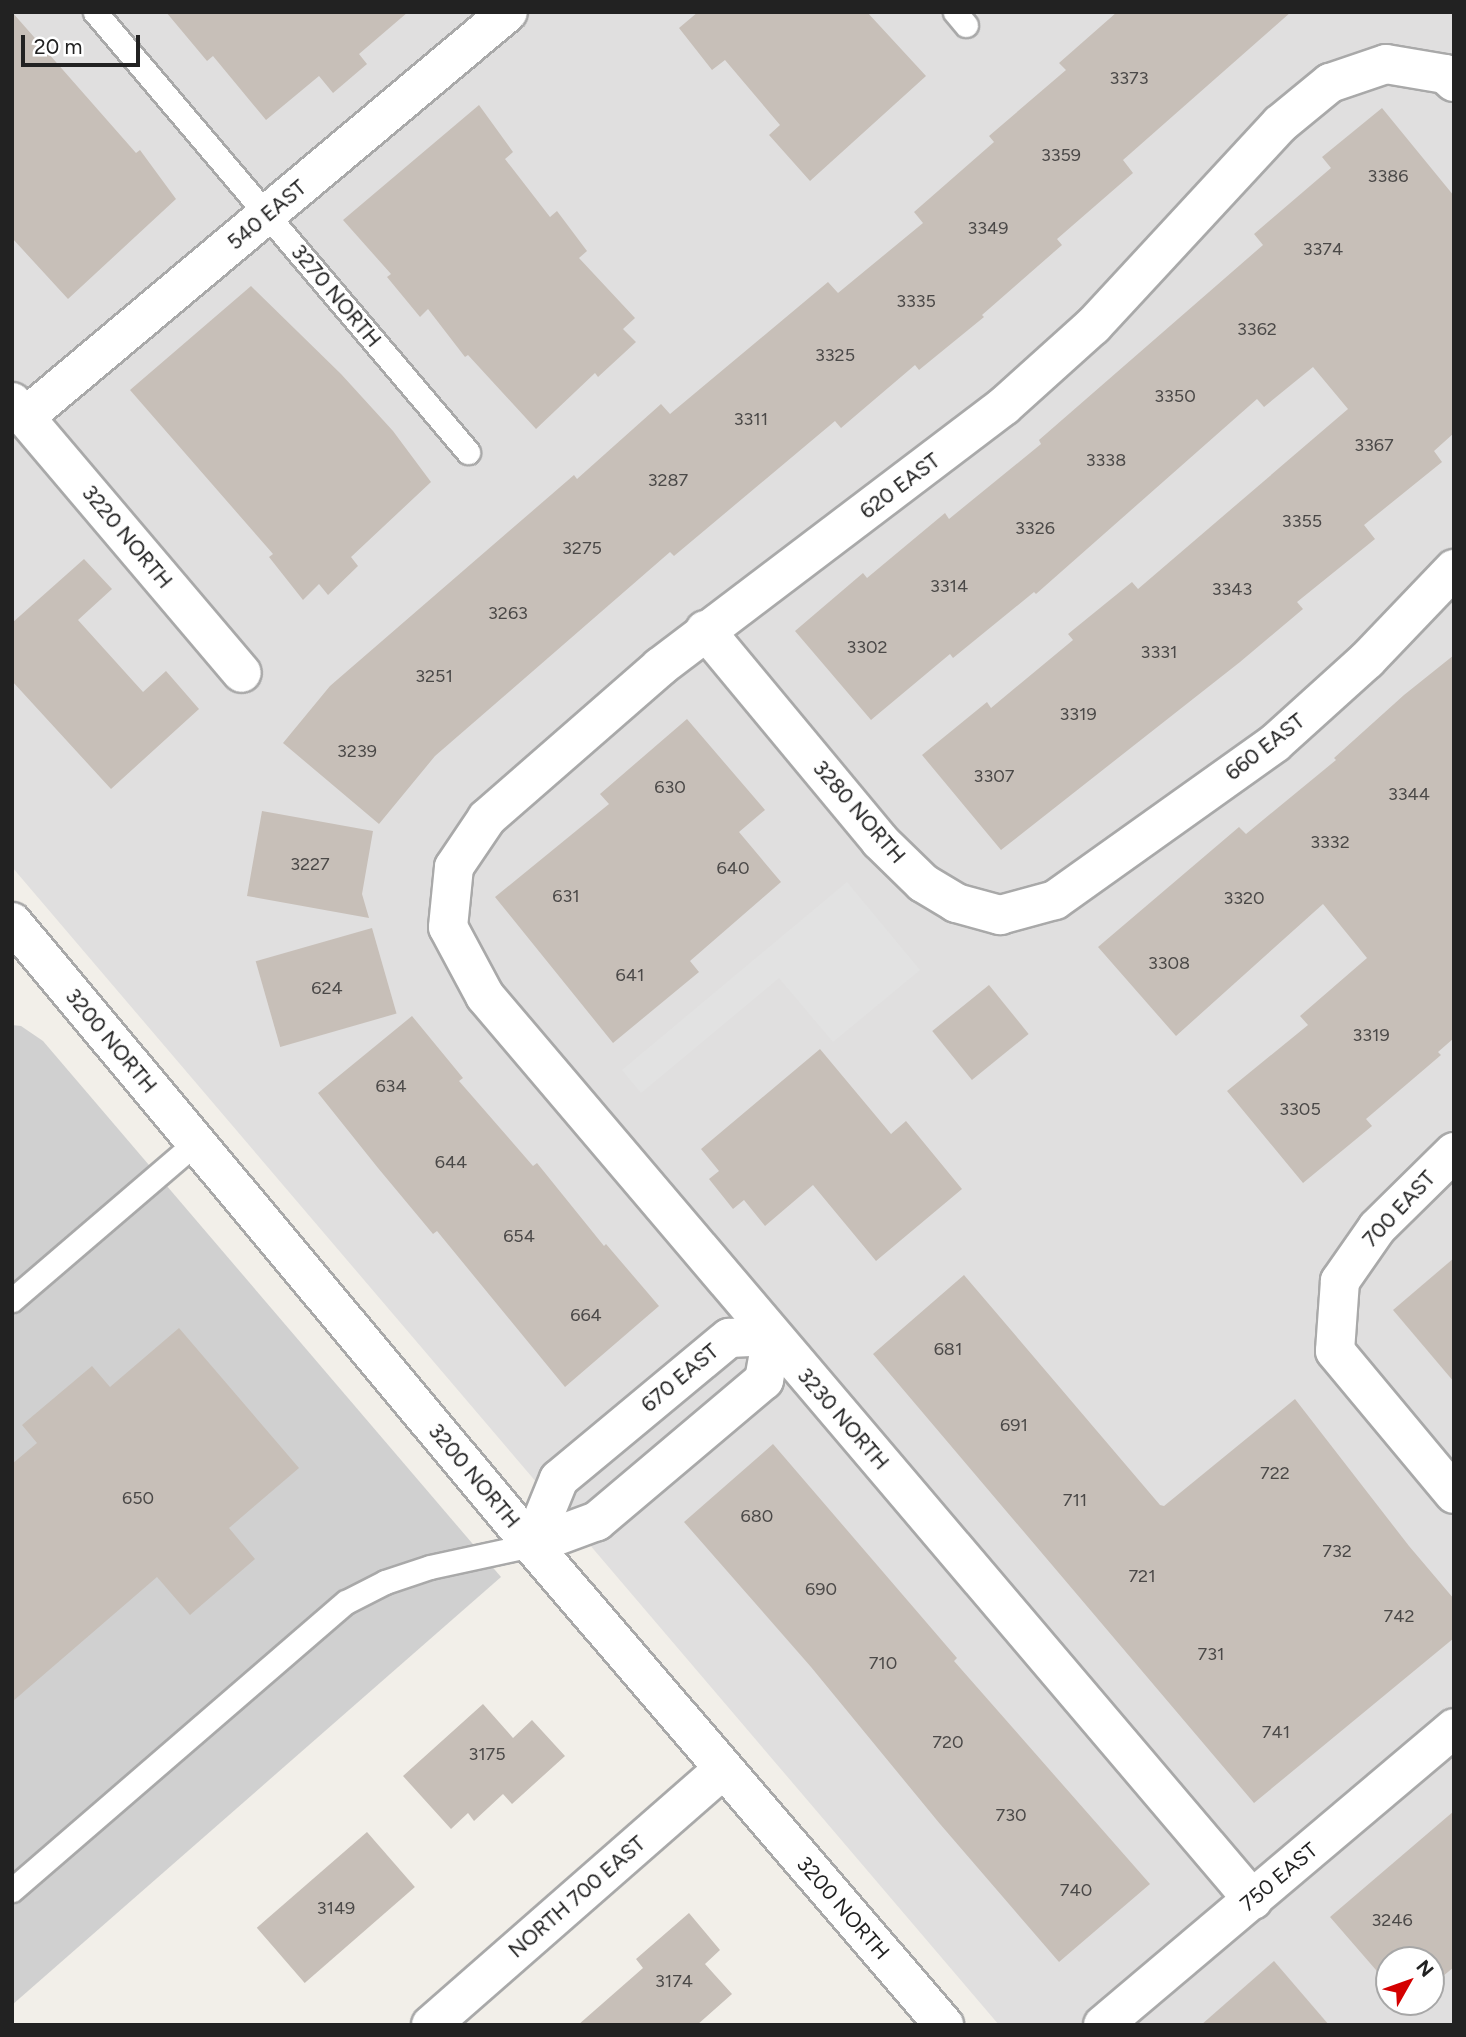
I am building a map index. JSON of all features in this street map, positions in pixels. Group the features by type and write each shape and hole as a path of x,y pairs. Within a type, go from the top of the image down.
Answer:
{"street":[{"name":"540 EAST","path":"19,409 267,214 508,12"},
{"name":"620 EAST","path":"448,927 454,867 486,818 705,630 1004,406 1093,326 1280,124 1331,83 1386,64 1445,75 1454,82"},
{"name":"3220 NORTH","path":"19,409 242,673"},
{"name":"660 EAST","path":"1055,900 1275,743 1367,660 1454,569"},
{"name":"3280 NORTH","path":"705,630 880,841 923,883 956,903 1000,915 1055,900"},
{"name":"3230 NORTH","path":"448,927 485,996 1253,1899"},
{"name":"3200 NORTH","path":"17,939 195,1143 532,1545 944,2025"},
{"name":"700 EAST","path":"1454,1152 1377,1228 1340,1281 1335,1351 1454,1494"},
{"name":"670 EAST","path":"532,1545 559,1479 729,1338 772,1336"},
{"path":"532,1545 597,1521 764,1380 772,1336"},
{"name":"750 EAST","path":"1103,2025 1454,1728"},
{"name":"NORTH 700 EAST","path":"454,2017 723,1769"}],"lane":[{"name":"3270 NORTH","path":"95,12 468,452"},
{"path":"12,1300 195,1143"},
{"path":"12,1890 346,1602 385,1582 430,1567 532,1545"}],"shaded area":[{"path":"12,12 1454,12 1454,2025 999,2025 12,867"},
{"path":"847,882 920,970 833,1042 779,978 641,1093 622,1070"},
{"path":"12,1025 21,1026 43,1041 501,1577 12,2005"}],"building":[{"path":"12,12 136,153 140,150 176,199 68,299 12,238"},
{"path":"166,12 408,12 359,54 367,64 333,93 319,76 266,120 213,56 207,61"},
{"path":"698,12 867,12 926,76 810,181 769,135 780,125 725,60 712,70 679,28"},
{"path":"1117,12 1291,12 1123,160 1133,173 1057,239 1062,245 982,315 984,317 919,370 915,365 841,428 835,421 674,556 670,552 435,756 379,824 283,743 330,686 574,475 577,479 661,404 670,414 828,282 838,293 923,223 914,212 994,142 989,136 1066,70 1059,63"},
{"path":"479,105 513,152 505,159 550,217 557,211 587,251 579,258 635,318 623,329 636,342 598,377 595,373 536,429 468,355 465,357 428,309 420,317 387,277 391,274 343,220"},
{"path":"1382,108 1454,196 1454,433 1434,451 1442,462 1364,525 1375,539 1297,602 1303,609 1240,662 1001,850 922,755 987,702 991,708 1073,640 1068,634 1132,582 1138,589 1348,409 1313,367 1264,407 1257,399 1036,594 1034,592 953,658 950,654 871,720 795,631 863,573 867,578 945,513 949,519 1041,444 1039,440 1263,245 1254,234 1331,168 1322,157"},
{"path":"251,286 341,374 393,431 431,482 351,557 358,566 328,595 319,584 303,600 269,557 273,554 130,390"},
{"path":"84,559 112,589 78,620 143,692 166,671 199,709 111,789 12,681 12,623"},
{"path":"1454,655 1454,1038 1438,1052 1441,1055 1366,1119 1372,1126 1303,1183 1227,1091 1308,1025 1300,1016 1367,958 1323,904 1176,1036 1098,947 1239,827 1246,834 1336,760 1334,758 1404,695"},
{"path":"687,719 765,810 739,832 781,882 690,961 699,972 613,1043 495,897 609,804 600,794"},
{"path":"262,811 373,831 362,894 369,918 247,896"},
{"path":"372,928 397,1014 280,1047 256,961"},
{"path":"989,985 1029,1034 972,1080 932,1031"},
{"path":"412,1016 463,1078 459,1081 533,1166 537,1163 604,1246 606,1244 659,1306 565,1387 437,1231 433,1234 318,1093"},
{"path":"820,1049 891,1134 906,1121 962,1189 876,1261 813,1185 765,1226 744,1200 733,1209 709,1179 719,1171 701,1149"},
{"path":"1454,1258 1454,1382 1393,1310"},
{"path":"964,1275 1160,1505 1164,1506 1295,1399 1409,1546 1454,1599 1454,1638 1254,1803 873,1354"},
{"path":"179,1328 299,1468 229,1528 255,1559 190,1615 157,1577 12,1702 12,1464 37,1443 22,1425 92,1366 110,1387"},
{"path":"773,1444 957,1658 954,1661 1150,1884 1059,1962 940,1824 811,1667 684,1522"},
{"path":"483,1704 513,1738 532,1720 565,1756 512,1804 503,1794 474,1821 468,1813 451,1829 403,1776"},
{"path":"1454,1811 1454,1967 1445,1974 1445,1946 1375,1946 1375,1969 1330,1917"},
{"path":"367,1832 415,1887 305,1983 257,1928"},
{"path":"689,1913 720,1950 705,1964 732,1994 697,2025 578,2025 643,1968 636,1959"},
{"path":"1274,1961 1329,2025 1201,2025"}]}
